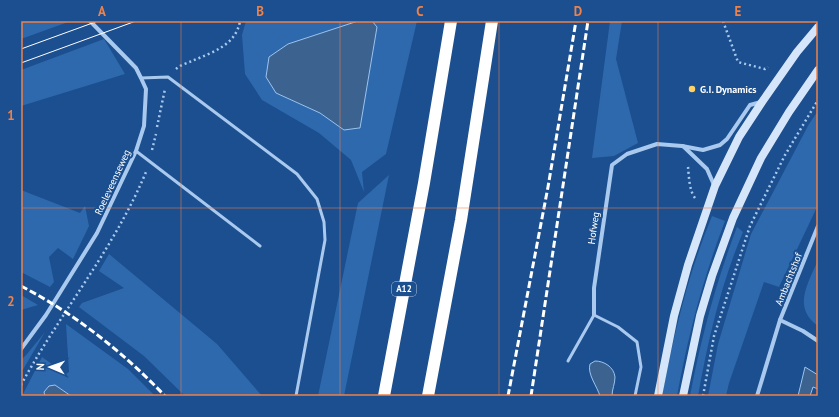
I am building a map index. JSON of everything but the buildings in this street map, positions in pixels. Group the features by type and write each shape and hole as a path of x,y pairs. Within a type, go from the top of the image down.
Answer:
{"highway":[{"name":"A12","path":"384,396 424,183 451,21"},
{"path":"428,396 462,213 492,21"}],"main road":[{"path":"658,396 674,316 688,265 715,186 739,137 797,52 818,27"},
{"path":"683,396 700,316 712,276 733,218 761,158 789,112 818,70"}],"street":[{"name":"Roeleveenseweg","path":"21,349 46,316 97,233 136,151 144,126 146,89 136,68 90,21"},
{"name":"Hofweg","path":"594,315 594,288 612,165 627,154 657,144 682,146 703,150 720,145 727,139 750,105 762,102"},
{"path":"682,146 707,169 715,186"},
{"name":"Ambachtshof","path":"818,226 780,320 803,331 818,341"},
{"path":"757,396 780,320"}],"lane":[{"path":"141,78 168,77 297,174 317,199 324,222 325,240 296,396"},
{"path":"136,151 260,246"},
{"path":"568,361 594,315 618,327 637,342 641,367 635,396"}],"path":[{"path":"723,21 738,62 765,69 771,66"},
{"path":"703,396 714,336 750,226 785,155 818,100"},
{"path":"21,386 54,328 79,293"}],"shaded area":[{"path":"21,21 71,21 21,39"},
{"path":"246,21 358,21 288,44 276,93 320,113 344,130 360,128 377,27 372,21 417,21 386,154 362,172 364,192 351,160 319,133 262,100 245,74 242,35"},
{"path":"358,21 372,21 377,27 360,128 344,130 320,113 276,93 266,77 269,57 288,44"},
{"path":"610,21 622,21 616,59 638,143 614,156 592,158"},
{"path":"104,39 125,74 21,106 21,70"},
{"path":"818,111 818,205 779,287 764,282 729,383 726,396 708,396 718,344 751,234 809,124"},
{"path":"389,175 344,396 318,396 358,203"},
{"path":"21,190 80,213 85,206 89,226 73,259 58,248 49,257 54,282 50,287 21,272"},
{"path":"712,216 725,221 697,307 677,396 662,396 682,304 703,238"},
{"path":"737,227 743,232 728,272 716,312 698,396 690,396 710,310 722,268"},
{"path":"109,254 217,344 262,396 185,396 144,356 79,307 82,303 124,288 99,271"},
{"path":"818,260 818,326 810,319 806,311 804,295"},
{"path":"21,295 38,305 21,310"},
{"path":"66,324 128,369 155,396 71,396 55,385 44,392 45,396 22,396 42,357 66,374 69,372"},
{"path":"45,332 21,373 21,360"},
{"path":"595,361 605,363 613,370 615,382 612,396 600,396 589,368 590,364"},
{"path":"805,367 818,375 818,389 813,387 810,396 798,396"},
{"path":"55,385 71,396 45,396 44,392 49,386"}],"tram line":[{"path":"21,49 98,21"},
{"path":"21,63 136,21"}],"railway":[{"path":"508,396 548,187 576,21"},
{"path":"531,396 588,21"},
{"path":"21,286 60,309 98,335 132,364 165,396"}],"place":[{"name":"G.I. Dynamics","path":"692,89"}]}
